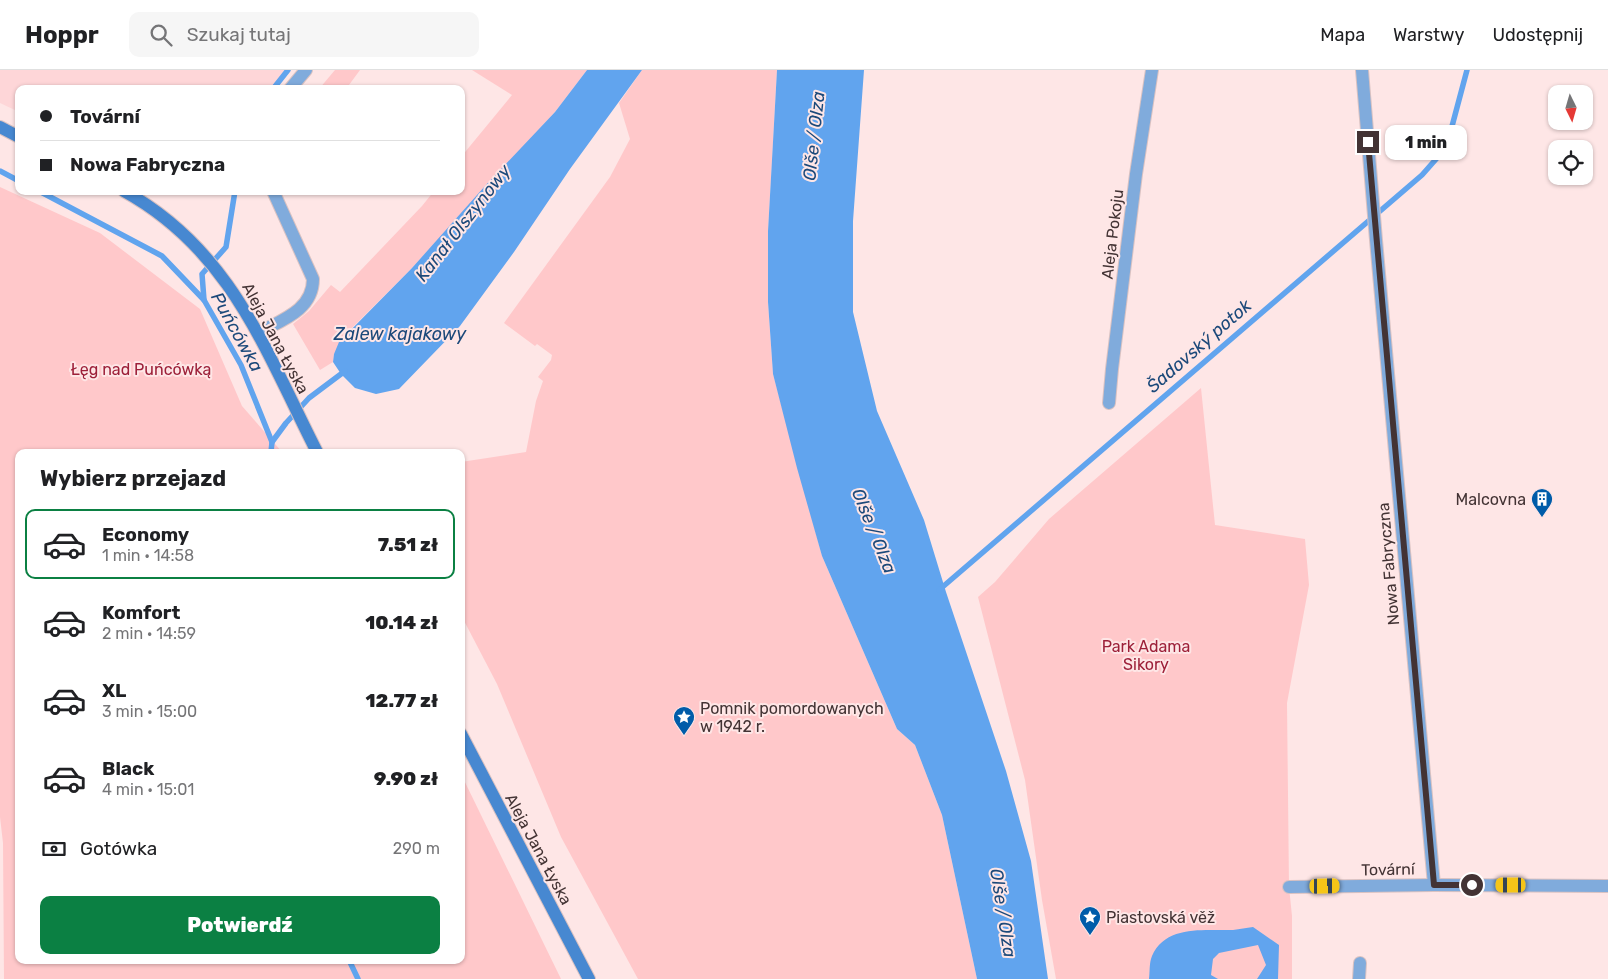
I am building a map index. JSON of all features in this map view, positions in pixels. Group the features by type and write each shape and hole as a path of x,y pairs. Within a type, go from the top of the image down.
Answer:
{"street":[{"path":"293,85 306,70"},
{"name":"Aleja Pokoju","path":"1109,403 1136,174 1152,70"},
{"name":"Nowa Fabryczna","path":"1362,70 1434,885"},
{"path":"0,127 15,135"},
{"name":"Aleja Jana Łyska","path":"130,195 169,220 205,254 226,280 258,333 315,449"},
{"path":"258,333 300,309 309,298 313,289 313,278 275,195"},
{"name":"Aleja Jana Łyska","path":"465,742 588,979"},
{"name":"Tovární","path":"1289,887 1434,885 1608,886"},
{"path":"1359,979 1360,964"}],"shaded area":[{"path":"0,70 285,70 274,85 15,85 15,110 0,103"}],"green space":[{"path":"335,70 360,70 349,85 322,85"},
{"path":"472,70 587,70 555,112 412,268 351,329 334,354 333,362 320,370 293,324 309,311 331,285 340,292 431,195 465,195 465,152 512,95"},
{"path":"642,70 777,70 768,231 768,302 773,374 822,556 897,729 915,745 942,815 977,979 638,979 561,837 497,684 465,623 465,461 526,452 536,401 543,381 538,377 551,360 552,355 537,344 535,346 504,323 610,177 630,139 619,103"},
{"name":"Łęg nad Puńcówką","path":"0,187 100,233 200,309 242,406 279,449 15,449 15,964 465,964 465,782 561,979 4,979 3,843 0,817"},
{"name":"Park Adama Sikory","path":"1201,388 1215,525 1305,539 1309,585 1287,703 1292,979 1056,979 1042,900 1025,780 978,597 995,582 1049,519"}],"water":[{"name":"Zalew kajakowy","path":"587,70 642,70 460,326 399,389 376,394 355,388 341,374 333,362 339,342 412,268 485,186 555,112"},
{"name":"Olše / Olza","path":"777,70 864,70 853,221 853,312 877,411 924,520 1006,771 1031,861 1048,979 977,979 942,815 915,745 897,729 822,556 773,374 768,302 768,231"},
{"path":"1253,927 1279,945 1278,979 1257,979 1266,965 1258,945 1219,953 1213,959 1211,975 1218,979 1149,979 1152,956 1158,946 1177,934 1188,931 1233,930"}],"waterway":[{"path":"276,85 288,70"},
{"name":"Šadovský potok","path":"939,590 1422,175 1437,158 1451,130 1467,70"},
{"name":"Puńcówka","path":"0,171 15,179"},
{"name":"Puńcówka","path":"47,195 162,256 204,300 241,365 272,442 271,449"},
{"path":"204,300 202,274 226,247 234,195"},
{"name":"Kanał Olszynowy","path":"272,442 286,423 309,398 345,371"},
{"name":"Puńcówka","path":"351,964 358,979"}],"place":[{"name":"Malcovna","path":"1542,518"},
{"name":"Pomnik pomordowanych w 1942 r.","path":"684,736"},
{"name":"Piastovská věž","path":"1090,936"}],"route":[{"path":"1368,142 1434,885 1472,885"}]}
